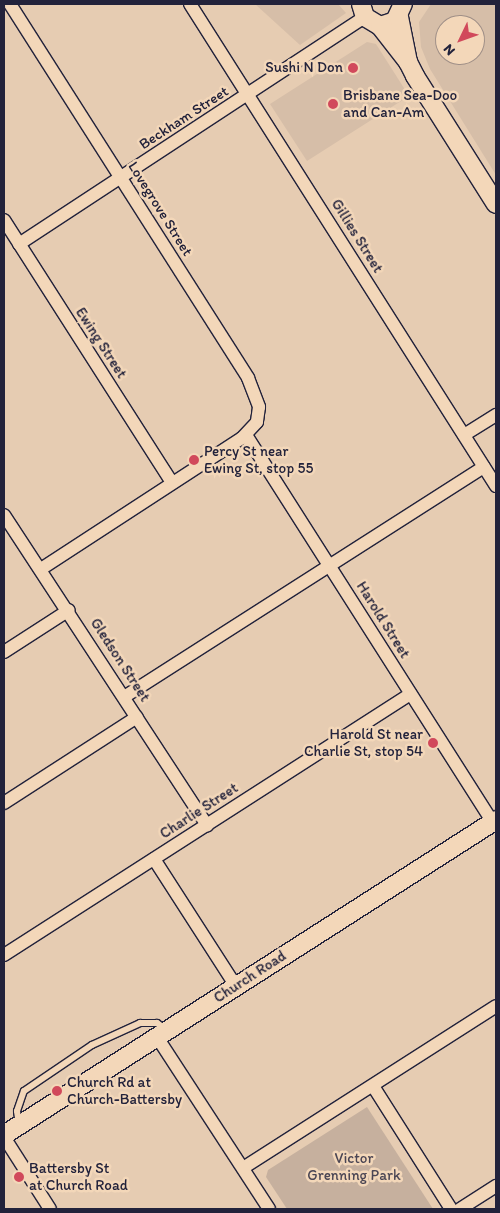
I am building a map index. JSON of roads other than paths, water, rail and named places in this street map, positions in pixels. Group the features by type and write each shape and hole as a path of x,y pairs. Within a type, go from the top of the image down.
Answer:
{"street":[{"name":"Lovegrove Street","path":"10,4 253,386 259,412 256,422 246,435"},
{"name":"Gillies Street","path":"190,4 496,486"},
{"path":"380,26 391,24 403,8"},
{"path":"403,8 408,62"},
{"name":"Beckham Street","path":"19,244 248,96 363,10"},
{"path":"363,10 380,26 408,62 496,204"},
{"name":"Ewing Street","path":"4,220 172,483"},
{"path":"464,435 496,415"},
{"path":"41,569 246,435"},
{"name":"Harold Street","path":"246,435 494,821"},
{"path":"124,697 484,467"},
{"name":"Gledson Street","path":"4,515 69,610 207,825"},
{"path":"4,652 69,610"},
{"name":"Charlie Street","path":"4,955 411,694"},
{"path":"4,802 137,717"},
{"name":"Church Road","path":"4,1136 494,821"},
{"path":"154,859 236,986"},
{"path":"243,1168 496,1006"},
{"path":"162,1034 269,1209"},
{"path":"373,1086 451,1209"},
{"path":"4,1136 50,1209"},
{"path":"460,1209 496,1186"}],"lane":[{"path":"20,1125 17,1111 24,1092 92,1045 140,1023 157,1023 162,1034"}],"place":[{"name":"Sushi N Don","path":"353,68"},
{"name":"Brisbane Sea-Doo and Can-Am","path":"333,104"},
{"name":"Percy St near Ewing St, stop 55","path":"194,460"},
{"name":"Harold St near Charlie St, stop 54","path":"433,743"},
{"name":"Church Rd at Church-Battersby","path":"57,1091"},
{"name":"Battersby St at Church Road","path":"19,1177"}],"park label":[{"name":"Victor Grenning Park","path":"354,1166"}]}
